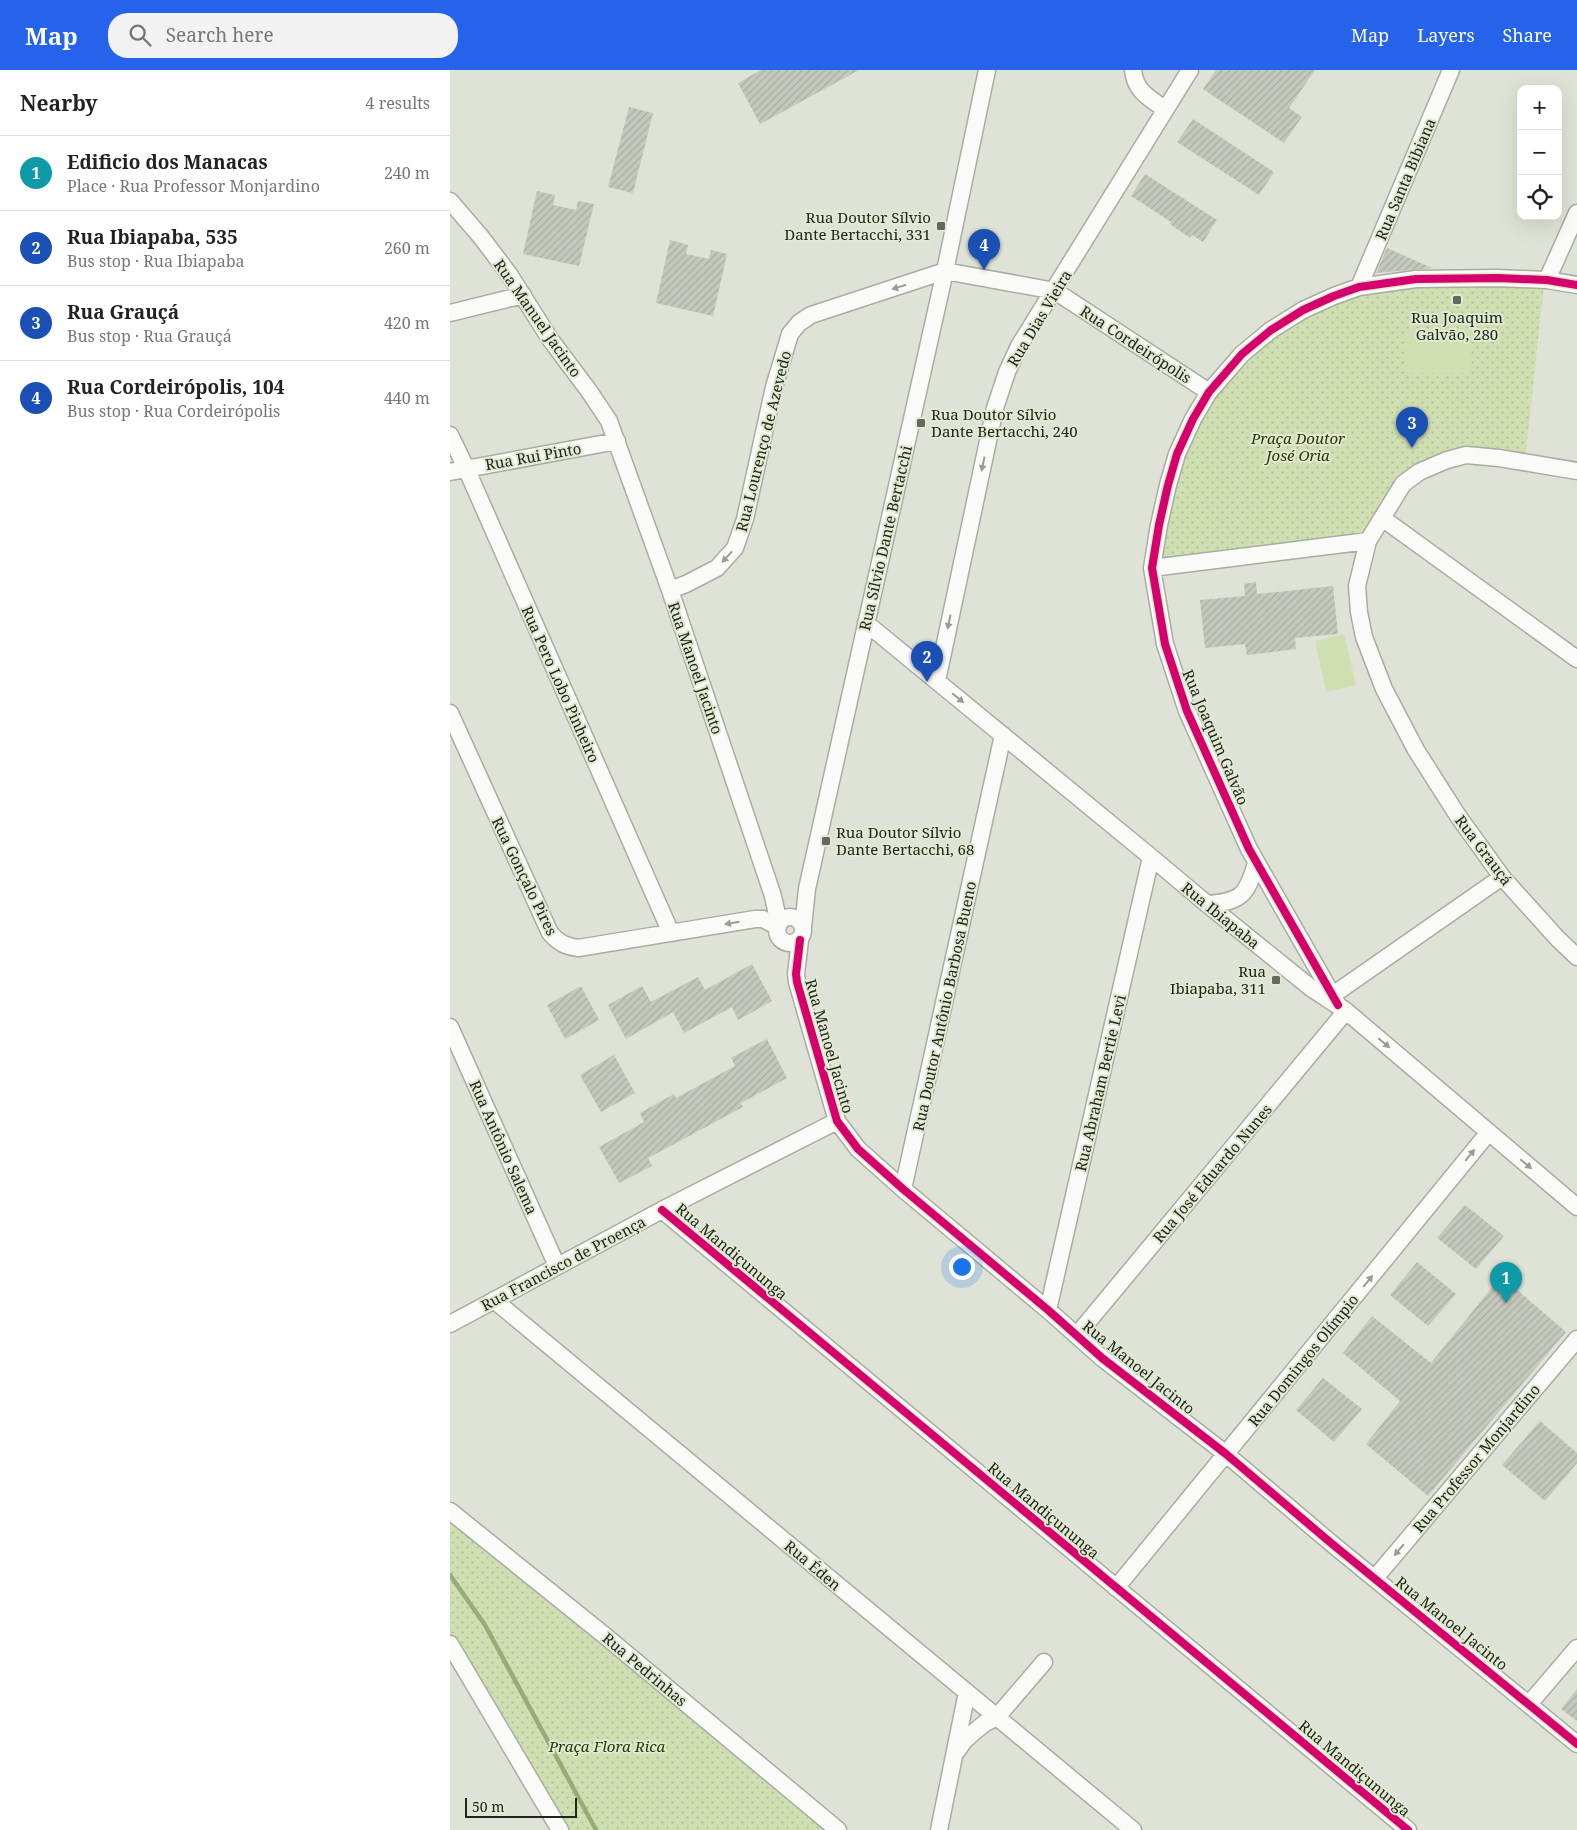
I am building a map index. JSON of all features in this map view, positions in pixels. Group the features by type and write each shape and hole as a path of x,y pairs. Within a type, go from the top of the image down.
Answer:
{"street":[{"name":"Rua Sílvio Dante Bertacchi","path":"802,933 807,888 945,272 987,70"},
{"path":"1133,70 1134,80 1142,93 1166,109"},
{"name":"Rua Dias Vieira","path":"937,681 995,408 1007,372 1020,346 1190,70"},
{"name":"Rua Santa Bibiana","path":"1359,287 1451,70"},
{"name":"Rua Manuel Jacinto","path":"450,201 509,274 550,339 604,413 617,441"},
{"path":"1547,280 1577,213"},
{"name":"Rua Cordeirópolis","path":"945,272 1055,291 1209,392"},
{"name":"Rua Lourenço de Azevedo","path":"670,590 717,568 735,548 746,519 774,387 790,334 799,323 811,316 945,272"},
{"name":"Rua Joaquim Galvão","path":"1336,1002 1256,863 1187,712 1165,644 1152,568 1159,524 1177,454 1193,419 1209,392 1242,354 1271,330 1303,310 1334,296 1359,287 1416,280 1498,278 1547,280 1577,285"},
{"path":"450,313 523,295"},
{"name":"Rua Pero Lobo Pinheiro","path":"450,435 458,470 671,933"},
{"name":"Rua Manoel Jacinto","path":"617,441 670,590 782,922"},
{"name":"Rua Rui Pinto","path":"458,470 617,441"},
{"name":"Rua Grauçá","path":"1577,472 1499,458 1466,455 1447,460 1419,472 1403,484 1368,541 1358,586 1358,612 1364,637 1384,689 1416,750 1458,816 1502,877 1558,939 1577,957"},
{"path":"1382,518 1577,659"},
{"path":"1152,568 1368,541"},
{"name":"Rua Ibiapaba","path":"866,623 1207,904 1336,1002 1577,1207"},
{"name":"Rua Gonçalo Pires","path":"450,713 550,933 558,942 565,946 578,948 754,919 782,922"},
{"name":"Rua Doutor Antônio Barbosa Bueno","path":"903,1189 1003,735"},
{"name":"Rua Abraham Bertie Levi","path":"1048,1310 1151,857"},
{"path":"1207,904 1227,903 1240,896 1251,881 1256,863"},
{"name":"Rua José Eduardo Nunes","path":"1077,1335 1336,1002 1502,877"},
{"name":"Rua Sílvio Dante Bertacchi","path":"782,922 801,902 807,888"},
{"path":"791,917 799,920 802,933 793,944 784,943 779,937 782,922 791,917"},
{"name":"Rua Manoel Jacinto","path":"802,933 796,974 797,982 837,1122 858,1149 1102,1358 1226,1454 1577,1744"},
{"name":"Rua Antônio Salema","path":"450,1027 557,1266"},
{"name":"Rua Francisco de Proença","path":"450,1324 662,1210 837,1122"},
{"name":"Rua Domingos Olímpio","path":"1116,1588 1489,1132"},
{"name":"Rua Mandiçununga","path":"662,1210 1408,1830"},
{"name":"Rua Éden","path":"494,1300 997,1717 1126,1827"},
{"name":"Rua Professor Monjardino","path":"1375,1578 1577,1339"},
{"name":"Rua Pedrinhas","path":"450,1511 604,1635 838,1830"},
{"path":"450,1644 560,1830"},
{"path":"1529,1704 1577,1648"},
{"path":"955,1753 964,1741 984,1723 997,1717 1044,1662"},
{"path":"939,1830 967,1692"}],"green space":[{"name":"Praça Doutor José Oria","path":"1544,285 1525,461 1500,456 1416,471 1367,541 1153,568 1179,453 1210,393 1283,323 1358,289"},
{"path":"1471,328 1471,373 1406,373 1406,329"},
{"path":"1344,634 1356,685 1326,692 1315,641"},
{"name":"Praça Flora Rica","path":"450,1511 838,1830 560,1830 450,1644"}],"building":[{"path":"761,70 859,70 760,124 738,83"},
{"path":"1216,70 1315,70 1289,108 1302,117 1284,143 1203,89"},
{"path":"629,107 653,113 633,193 608,187"},
{"path":"1193,119 1274,172 1259,195 1177,142"},
{"path":"1145,174 1217,220 1203,242 1192,235 1190,238 1170,224 1171,222 1131,196"},
{"path":"537,191 555,195 553,205 576,210 578,201 594,204 579,266 523,254"},
{"path":"670,240 688,245 686,254 709,259 711,250 727,254 713,316 656,303"},
{"path":"1387,248 1432,268 1376,273"},
{"path":"1256,582 1257,594 1333,586 1338,634 1295,638 1296,649 1247,655 1245,644 1205,648 1200,600 1245,596 1244,584"},
{"path":"752,964 772,1001 738,1020 732,1007 684,1033 673,1012 626,1039 608,1005 642,986 651,1002 698,977 705,990"},
{"path":"581,986 599,1020 565,1039 547,1005"},
{"path":"767,1039 787,1078 741,1103 743,1107 648,1158 652,1166 619,1183 599,1147 644,1122 640,1113 674,1094 676,1098 735,1066 731,1058"},
{"path":"614,1055 635,1093 601,1112 580,1075"},
{"path":"1465,1205 1504,1236 1476,1269 1437,1238"},
{"path":"1417,1262 1456,1294 1428,1326 1390,1295"},
{"path":"1501,1276 1566,1332 1428,1496 1366,1444 1400,1401 1343,1353 1372,1316 1431,1363"},
{"path":"1323,1378 1362,1409 1334,1442 1296,1410"},
{"path":"1540,1421 1577,1453 1577,1463 1545,1501 1502,1465"},
{"path":"1577,1689 1577,1721 1561,1709"}],"waterway":[{"path":"450,1575 485,1625 596,1830"}],"cycle path":[{"path":"1338,1005 1249,849 1187,711 1165,644 1152,568 1159,525 1177,454 1193,419 1209,392 1242,354 1271,330 1303,310 1334,296 1359,287 1416,279 1498,278 1547,280 1577,285"},
{"path":"800,940 796,974 797,982 837,1121 858,1149 1102,1358 1226,1454 1331,1543 1577,1744"},
{"path":"662,1210 1408,1830"}],"place":[{"name":"Rua Doutor Sílvio Dante Bertacchi, 331","path":"941,226"},
{"name":"Rua Cordeirópolis, 104","path":"984,270"},
{"name":"Rua Joaquim Galvão, 280","path":"1457,300"},
{"name":"Rua Doutor Sílvio Dante Bertacchi, 240","path":"921,423"},
{"name":"Rua Grauçá","path":"1412,448"},
{"name":"Rua Ibiapaba, 535","path":"927,682"},
{"name":"Rua Doutor Sílvio Dante Bertacchi, 68","path":"826,841"},
{"name":"Rua Ibiapaba, 311","path":"1276,980"},
{"name":"Edificio dos Manacas","path":"1506,1303"}]}
